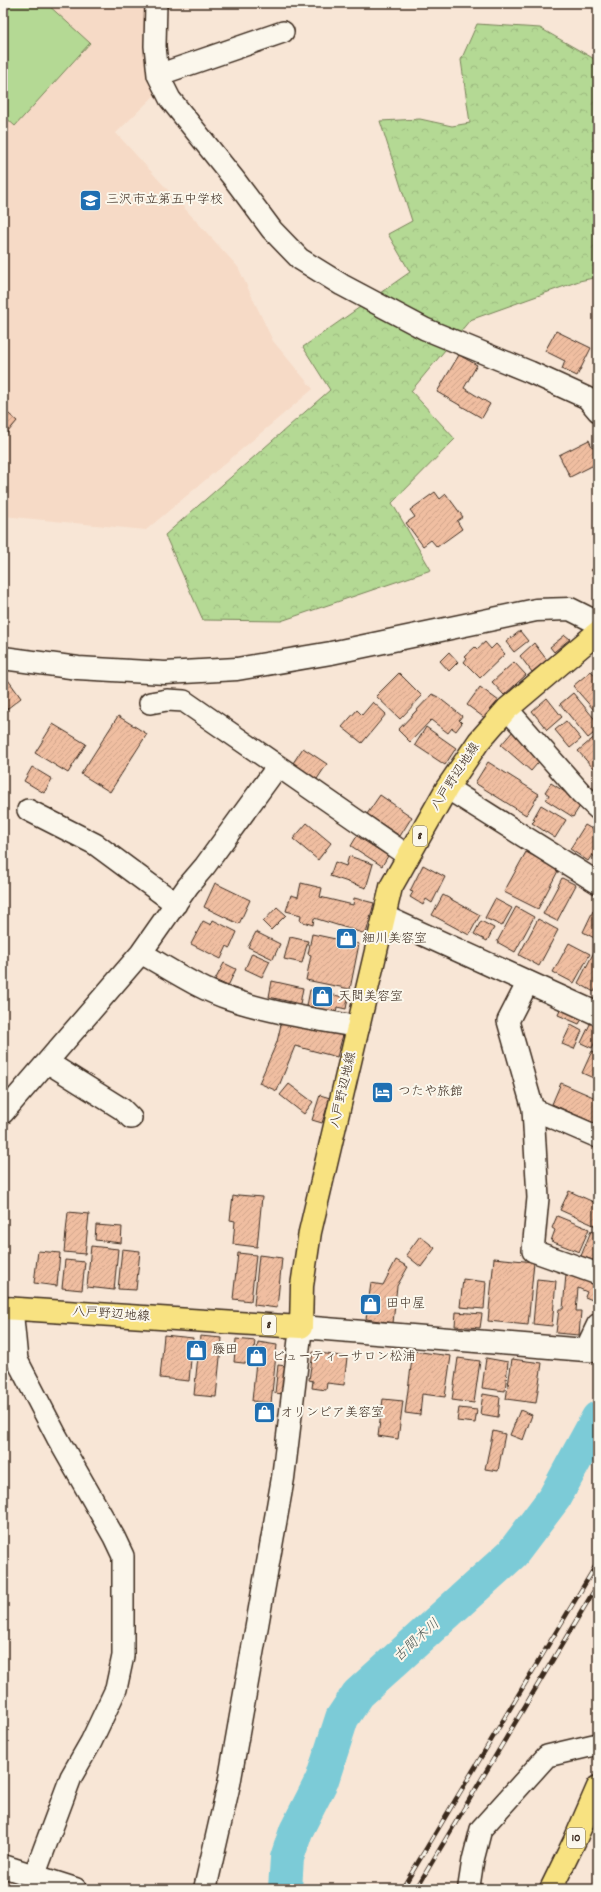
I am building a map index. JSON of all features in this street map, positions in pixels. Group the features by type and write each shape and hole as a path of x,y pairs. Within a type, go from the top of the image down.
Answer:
{"main road":[{"name":"八戸野辺地線","path":"7,1308 301,1327 302,1286 310,1232 391,887 447,788 479,741 507,709 598,632"},
{"name":"10","path":"551,1889 575,1840 598,1786"}],"street":[{"path":"156,3 155,46 158,75 170,99 234,179 272,230 300,259 342,285 425,330 530,372 587,398 598,411"},
{"path":"164,3 173,3"},
{"path":"158,75 283,32"},
{"path":"3,658 78,668 165,673 237,669 331,653 536,610 570,609 598,623"},
{"path":"150,703 168,700 184,701 408,856"},
{"path":"507,709 581,794 598,809"},
{"path":"3,1113 142,953 176,904 278,766"},
{"path":"447,788 598,883"},
{"path":"28,810 95,844 176,904"},
{"path":"385,917 598,1014"},
{"path":"142,953 205,989 231,1000 290,1014 359,1027"},
{"path":"528,982 508,1021 533,1109 538,1198 533,1251 598,1274"},
{"path":"47,1062 122,1109 131,1118"},
{"path":"533,1109 598,1137"},
{"path":"7,1308 17,1360 57,1437 114,1537 123,1556 123,1656 116,1689 91,1742 71,1777 34,1876"},
{"path":"205,1889 229,1784 281,1485 301,1327 592,1350 598,1325"},
{"path":"471,1889 469,1886 473,1860 481,1829 547,1756 598,1744"},
{"path":"3,1866 75,1889"}],"shaded area":[{"name":"三沢市立第五中学校","path":"3,3 150,3 157,93 116,133 238,267 273,341 313,389 146,530 3,516"}],"green space":[{"path":"3,3 46,3 90,43 15,126 3,115"},
{"path":"477,24 540,28 598,61 598,277 579,281 470,320 411,391 455,439 392,503 431,570 281,621 203,620 165,535 330,390 303,347 410,272 388,234 412,221 380,121 420,119 452,126 470,123 461,60"}],"building":[{"path":"556,331 591,348 577,376 562,369 565,361 545,351"},
{"path":"459,355 477,365 464,388 490,404 482,418 437,392"},
{"path":"3,409 17,421 3,438"},
{"path":"589,440 592,447 598,444 598,463 570,477 559,455"},
{"path":"435,492 440,499 446,494 463,517 457,521 462,529 437,547 431,540 423,546 406,523 415,517 410,510"},
{"path":"598,564 598,578 591,570"},
{"path":"520,631 528,641 514,652 506,642"},
{"path":"565,635 570,639 554,652 550,647"},
{"path":"485,642 491,649 496,644 505,654 480,678 464,662 467,658 465,656 475,647 477,649"},
{"path":"534,643 547,660 532,672 520,656"},
{"path":"449,652 458,662 449,671 440,661"},
{"path":"514,662 526,675 504,695 492,682"},
{"path":"591,671 598,679 598,707 594,710 573,686"},
{"path":"399,673 422,696 400,719 376,696"},
{"path":"6,677 21,698 3,712 3,678"},
{"path":"480,687 499,701 486,719 467,705"},
{"path":"573,693 598,723 598,730 588,738 560,704"},
{"path":"432,694 462,716 459,720 462,723 456,731 452,728 448,733 431,720 410,742 398,730"},
{"path":"547,698 562,717 547,730 532,711"},
{"path":"373,702 386,714 362,743 342,727 357,710 362,715"},
{"path":"118,716 147,734 110,792 81,774"},
{"path":"566,721 581,739 570,748 555,730"},
{"path":"53,724 86,744 68,773 35,753"},
{"path":"426,727 456,748 445,765 415,745"},
{"path":"513,731 543,757 531,771 501,745"},
{"path":"598,734 598,763 593,768 578,751"},
{"path":"303,748 327,764 315,782 291,766"},
{"path":"488,762 539,794 526,815 475,783"},
{"path":"32,767 52,779 44,793 24,781"},
{"path":"551,783 582,803 573,817 546,800 549,795 545,792"},
{"path":"380,795 412,817 400,836 367,814"},
{"path":"541,805 566,820 555,838 532,823 535,820 533,819"},
{"path":"597,822 598,852 595,857 592,855 588,861 570,849 585,825 592,829"},
{"path":"307,823 331,843 318,860 293,839"},
{"path":"357,836 388,856 382,866 351,846"},
{"path":"526,852 559,869 538,909 504,892"},
{"path":"349,856 373,864 366,888 330,876 335,862 346,866"},
{"path":"423,865 445,877 432,903 426,899 423,905 410,897 413,892 410,891"},
{"path":"562,878 576,885 557,921 543,914"},
{"path":"215,883 250,900 239,924 204,907"},
{"path":"301,883 322,888 320,897 353,905 354,898 374,903 366,934 314,918 313,925 300,921 301,915 286,911 291,895 298,897"},
{"path":"443,895 480,915 469,935 432,915"},
{"path":"495,899 512,908 502,926 485,918"},
{"path":"277,907 286,915 271,930 263,922"},
{"path":"516,907 534,917 515,952 497,942"},
{"path":"593,911 598,914 598,940 583,932"},
{"path":"538,919 558,930 539,966 519,955"},
{"path":"213,920 237,932 230,948 227,946 221,959 191,944 203,921 211,925"},
{"path":"481,921 494,928 487,941 474,934"},
{"path":"256,932 280,944 273,959 248,947"},
{"path":"312,934 359,944 350,989 306,980 311,955 308,954"},
{"path":"290,937 308,941 302,963 284,959"},
{"path":"569,943 590,954 574,983 553,972"},
{"path":"594,952 598,954 598,984 594,992 578,983"},
{"path":"252,953 270,961 262,977 245,969"},
{"path":"224,963 236,969 228,986 215,980"},
{"path":"272,981 303,988 300,1004 269,997"},
{"path":"310,990 348,998 346,1009 337,1007 336,1013 307,1006"},
{"path":"561,1008 583,1017 579,1024 558,1015"},
{"path":"282,1020 343,1035 337,1057 295,1046 277,1091 259,1083 277,1042"},
{"path":"591,1022 598,1025 598,1036 592,1048 581,1043"},
{"path":"571,1025 582,1031 574,1049 562,1044"},
{"path":"592,1051 598,1054 598,1080 582,1073"},
{"path":"561,1083 598,1099 598,1120 596,1124 552,1104"},
{"path":"289,1084 313,1102 304,1114 280,1095"},
{"path":"320,1095 330,1098 322,1123 312,1120"},
{"path":"569,1191 598,1204 598,1227 560,1210"},
{"path":"238,1195 262,1197 257,1247 233,1244 235,1221 230,1220 233,1196 238,1197"},
{"path":"68,1212 89,1214 85,1254 64,1252"},
{"path":"557,1216 589,1229 579,1252 551,1241 555,1230 552,1228"},
{"path":"96,1225 122,1227 121,1243 95,1240"},
{"path":"591,1231 598,1234 598,1262 581,1256"},
{"path":"420,1236 435,1248 421,1267 406,1255"},
{"path":"91,1246 118,1249 114,1290 87,1287"},
{"path":"122,1249 140,1251 136,1290 118,1289"},
{"path":"38,1251 60,1253 57,1286 34,1283"},
{"path":"238,1253 256,1255 251,1301 233,1299"},
{"path":"259,1255 282,1258 277,1308 254,1305"},
{"path":"494,1258 534,1262 528,1325 488,1321"},
{"path":"65,1260 85,1262 82,1290 62,1288"},
{"path":"396,1260 408,1267 397,1286 393,1323 366,1319 371,1283 383,1285"},
{"path":"566,1274 598,1285 598,1293 595,1301 585,1297 587,1292 578,1288 576,1311 581,1311 579,1335 556,1333 559,1309 563,1309"},
{"path":"463,1279 486,1282 484,1309 460,1307"},
{"path":"537,1279 556,1281 552,1326 533,1324"},
{"path":"456,1312 482,1314 480,1328 455,1326"},
{"path":"164,1335 193,1338 189,1381 160,1378"},
{"path":"200,1336 222,1338 216,1397 194,1395"},
{"path":"236,1339 255,1341 252,1364 234,1362"},
{"path":"258,1342 277,1345 271,1403 252,1401"},
{"path":"413,1351 451,1356 445,1397 422,1394 420,1415 405,1413"},
{"path":"313,1352 347,1357 344,1385 327,1383 326,1390 312,1388 313,1381 309,1380"},
{"path":"458,1358 480,1361 474,1403 452,1400"},
{"path":"486,1358 508,1362 505,1391 482,1388"},
{"path":"512,1359 542,1363 536,1403 506,1399"},
{"path":"278,1365 286,1366 283,1394 275,1393"},
{"path":"483,1394 500,1397 498,1417 480,1414"},
{"path":"383,1399 403,1401 398,1439 378,1436"},
{"path":"459,1408 477,1410 475,1423 457,1421"},
{"path":"520,1410 532,1415 523,1440 510,1435"},
{"path":"493,1431 505,1434 498,1471 485,1469"}],"waterway":[{"name":"古間木川","path":"285,1889 287,1858 296,1831 322,1780 342,1718 358,1694 512,1554 555,1497 598,1418"}],"railway":[{"path":"402,1889 598,1562"},
{"path":"416,1889 598,1584"}],"place":[{"name":"三沢市立第五中学校","path":"90,200"},
{"name":"細川美容室","path":"346,939"},
{"name":"天間美容室","path":"323,997"},
{"name":"つたや旅館","path":"383,1092"},
{"name":"田中屋","path":"371,1304"},
{"name":"藤田","path":"196,1350"},
{"name":"ビューティーサロン松浦","path":"256,1357"},
{"name":"オリンピア美容室","path":"264,1413"}]}
